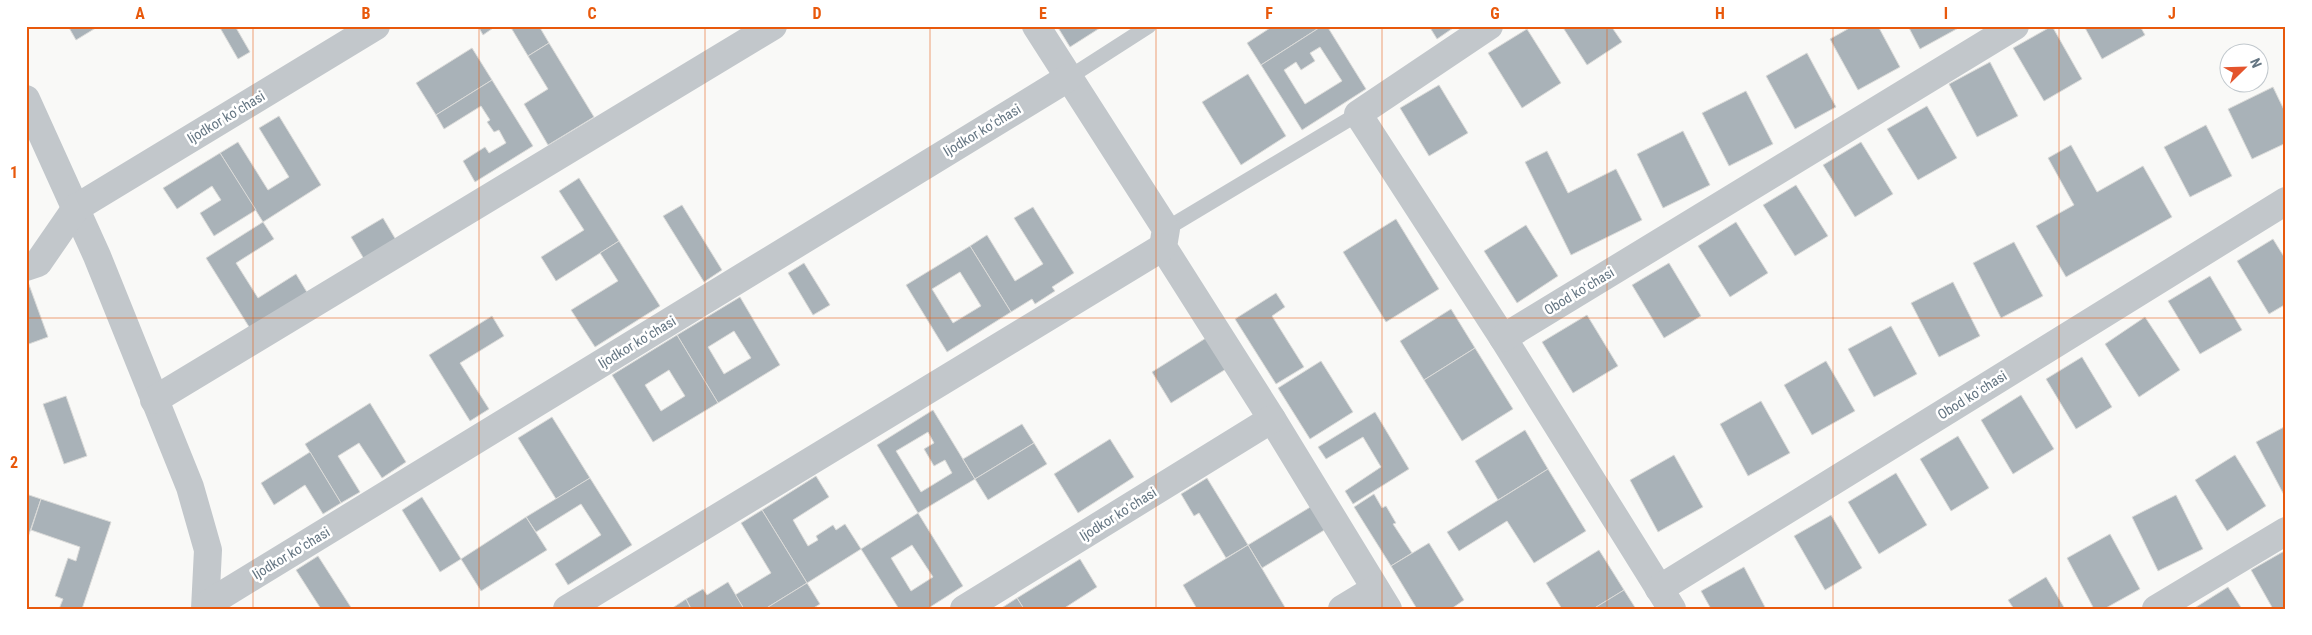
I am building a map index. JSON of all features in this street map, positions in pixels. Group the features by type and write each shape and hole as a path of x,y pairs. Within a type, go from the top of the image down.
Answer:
{"street":[{"name":"Ijodkor koʻchasi","path":"26,266 38,263 76,208 376,26"},
{"path":"154,400 773,26"},
{"path":"1036,26 1381,599 1342,609"},
{"path":"1358,114 1489,26"},
{"name":"Obod koʻchasi","path":"1503,338 2015,26"},
{"name":"Ijodkor koʻchasi","path":"206,607 1068,78"},
{"name":"Ijodkor koʻchasi","path":"26,99 76,208 190,487 208,550 206,607"},
{"name":"Obod koʻchasi","path":"1358,114 1503,338 1665,599 2286,201"},
{"path":"567,609 1165,238"},
{"name":"Ijodkor koʻchasi","path":"964,609 1272,418"},
{"path":"2156,609 2286,531"}],"lane":[{"path":"1068,78 1148,26"},
{"path":"1165,238 1358,114"}],"building":[{"path":"68,26 99,26 76,40"},
{"path":"219,26 235,26 250,52 238,59"},
{"path":"478,26 496,26 483,35"},
{"path":"510,26 539,26 549,43 528,56"},
{"path":"1057,26 1103,26 1070,47"},
{"path":"1273,26 1322,26 1261,65 1247,43"},
{"path":"1322,26 1327,26 1366,89 1302,130 1261,65","holes":["1320,47 1342,81 1305,104 1284,70 1296,62 1301,70 1315,61 1310,53"]},
{"path":"1429,26 1456,26 1437,39"},
{"path":"1562,26 1611,26 1622,42 1587,65"},
{"path":"1853,26 1878,26 1900,67 1858,90 1830,39"},
{"path":"1908,26 1962,26 1920,49"},
{"path":"2052,26 2082,79 2044,101 2013,48"},
{"path":"2084,26 2140,26 2145,35 2102,59"},
{"path":"1527,29 1561,83 1522,108 1488,53"},
{"path":"549,43 594,117 548,145 524,104 548,89 528,56"},
{"path":"472,48 492,80 436,115 416,83"},
{"path":"1807,53 1836,107 1795,129 1766,76"},
{"path":"1990,62 2018,116 1977,137 1949,84"},
{"path":"1248,74 1286,136 1241,165 1202,102"},
{"path":"492,80 533,146 475,182 463,161 485,147 489,153 506,143 499,130 494,132 487,122 490,120 481,106 444,129 436,115"},
{"path":"1439,85 1468,133 1429,156 1400,108"},
{"path":"2273,87 2286,114 2286,143 2252,159 2228,109 2263,92 2270,92 2270,88"},
{"path":"1746,91 1773,144 1729,166 1702,113"},
{"path":"1927,106 1957,158 1918,180 1887,129"},
{"path":"279,116 321,185 263,222 220,153 238,142 268,190 289,177 259,128"},
{"path":"2206,125 2232,176 2190,197 2164,147"},
{"path":"1683,131 1710,185 1663,208 1637,154"},
{"path":"1861,142 1893,194 1855,217 1823,165"},
{"path":"2071,145 2097,192 2143,166 2172,217 2066,277 2036,226 2074,205 2048,158"},
{"path":"1547,151 1568,193 1616,169 1642,220 1571,255 1525,162"},
{"path":"220,153 256,210 214,236 200,213 221,200 212,186 177,209 163,188"},
{"path":"579,178 619,241 556,281 541,257 584,230 559,191"},
{"path":"1796,185 1828,236 1795,256 1763,205"},
{"path":"682,205 722,270 704,282 663,216"},
{"path":"1033,207 1074,273 1052,287 1055,291 1035,304 1032,299 1011,312 970,246 987,235 1015,281 1043,264 1014,218"},
{"path":"383,218 396,240 364,259 351,237"},
{"path":"1396,219 1439,289 1386,322 1343,252"},
{"path":"263,222 274,239 236,263 258,298 296,274 308,294 251,330 206,258"},
{"path":"1736,222 1768,273 1730,297 1698,246"},
{"path":"1526,225 1558,276 1517,303 1484,251"},
{"path":"2273,239 2286,260 2286,304 2269,314 2237,261"},
{"path":"619,241 660,306 595,347 571,310 618,281 600,253"},
{"path":"2014,242 2043,296 2001,318 1973,263"},
{"path":"970,246 1011,312 947,352 906,285","holes":["960,272 981,306 953,323 932,289"]},
{"path":"804,263 830,305 813,315 788,273"},
{"path":"1669,263 1701,316 1664,338 1632,285"},
{"path":"2210,276 2242,330 2200,354 2168,301"},
{"path":"26,282 28,282 48,337 26,345"},
{"path":"1953,282 1980,336 1939,357 1911,303"},
{"path":"1276,293 1285,307 1272,316 1304,367 1276,384 1235,319"},
{"path":"740,297 780,365 718,403 677,335","holes":["734,331 751,358 724,374 708,347"]},
{"path":"1451,309 1475,348 1424,380 1400,341"},
{"path":"1587,315 1618,366 1573,393 1542,342"},
{"path":"492,316 504,336 460,363 489,409 470,421 429,355"},
{"path":"2145,317 2180,370 2139,397 2105,344"},
{"path":"1891,326 1917,374 1874,397 1848,349"},
{"path":"677,335 718,403 653,442 612,375","holes":["669,370 685,396 661,411 645,385"]},
{"path":"1206,338 1226,369 1171,403 1152,372"},
{"path":"1475,348 1513,409 1462,441 1424,380"},
{"path":"2082,357 2112,407 2076,429 2046,379"},
{"path":"1321,361 1353,412 1310,439 1278,388"},
{"path":"1826,361 1855,411 1812,435 1784,385"},
{"path":"2021,395 2054,449 2013,474 1981,420"},
{"path":"66,396 87,456 64,464 43,404"},
{"path":"1761,401 1790,453 1748,476 1720,424"},
{"path":"370,403 406,462 382,478 359,443 338,456 360,492 341,503 305,444"},
{"path":"933,410 975,479 918,513 877,445","holes":["928,432 934,443 924,449 934,466 945,460 952,473 921,492 896,451"]},
{"path":"1375,412 1409,469 1353,504 1345,491 1381,467 1363,437 1326,459 1318,447"},
{"path":"552,417 590,478 556,499 518,438"},
{"path":"1022,424 1034,443 975,479 963,459"},
{"path":"2286,426 2286,494 2284,495 2256,442"},
{"path":"1525,430 1548,469 1498,500 1475,461"},
{"path":"1958,436 1989,488 1951,511 1920,459"},
{"path":"1110,439 1134,477 1078,513 1054,474"},
{"path":"1034,443 1047,464 988,500 975,479"},
{"path":"310,452 341,503 323,514 305,485 274,505 261,483"},
{"path":"1674,455 1703,507 1658,532 1630,480"},
{"path":"2235,455 2266,506 2227,531 2195,480"},
{"path":"1548,469 1586,531 1534,563 1507,521 1459,551 1447,532"},
{"path":"1896,473 1927,525 1879,554 1848,502"},
{"path":"816,476 829,497 793,520 808,546 818,540 816,536 833,525 836,530 845,524 861,549 807,583 762,510"},
{"path":"590,478 632,545 568,585 555,564 601,535 581,504 536,532 526,517"},
{"path":"1207,478 1248,545 1226,558 1199,513 1194,516 1181,494"},
{"path":"26,494 41,499 26,543"},
{"path":"1374,494 1382,508 1386,506 1396,523 1393,524 1412,553 1391,566 1354,507"},
{"path":"2176,495 2203,549 2158,571 2132,517"},
{"path":"422,497 461,559 440,572 402,510"},
{"path":"41,499 111,522 82,609 59,609 63,599 55,596 68,558 76,561 80,547 31,530"},
{"path":"1312,506 1326,529 1262,568 1248,545"},
{"path":"762,510 807,583 765,609 744,609 735,595 771,573 741,523"},
{"path":"918,513 963,586 927,609 899,609 861,549","holes":["912,545 933,577 911,591 891,558"]},
{"path":"1831,515 1862,568 1825,590 1794,536"},
{"path":"526,517 547,550 481,591 461,559"},
{"path":"2110,534 2140,589 2104,609 2094,609 2067,558"},
{"path":"1429,543 1464,600 1451,609 1417,609 1391,566"},
{"path":"1248,545 1286,609 1197,609 1183,585"},
{"path":"1599,550 1624,590 1593,609 1562,609 1546,583"},
{"path":"2286,550 2286,609 2273,609 2251,570"},
{"path":"318,556 352,609 321,609 296,570"},
{"path":"1080,559 1097,587 1063,609 1024,609 1017,598"},
{"path":"1744,567 1766,609 1711,609 1701,591"},
{"path":"2046,577 2065,609 2014,609 2008,600"},
{"path":"728,582 744,609 691,609 686,599 703,589 707,595"},
{"path":"807,583 820,604 812,609 765,609"},
{"path":"2228,587 2242,609 2193,609"},
{"path":"1624,590 1636,609 1593,609"},
{"path":"1017,598 1024,609 1000,609"},
{"path":"686,599 691,609 671,609"}]}
